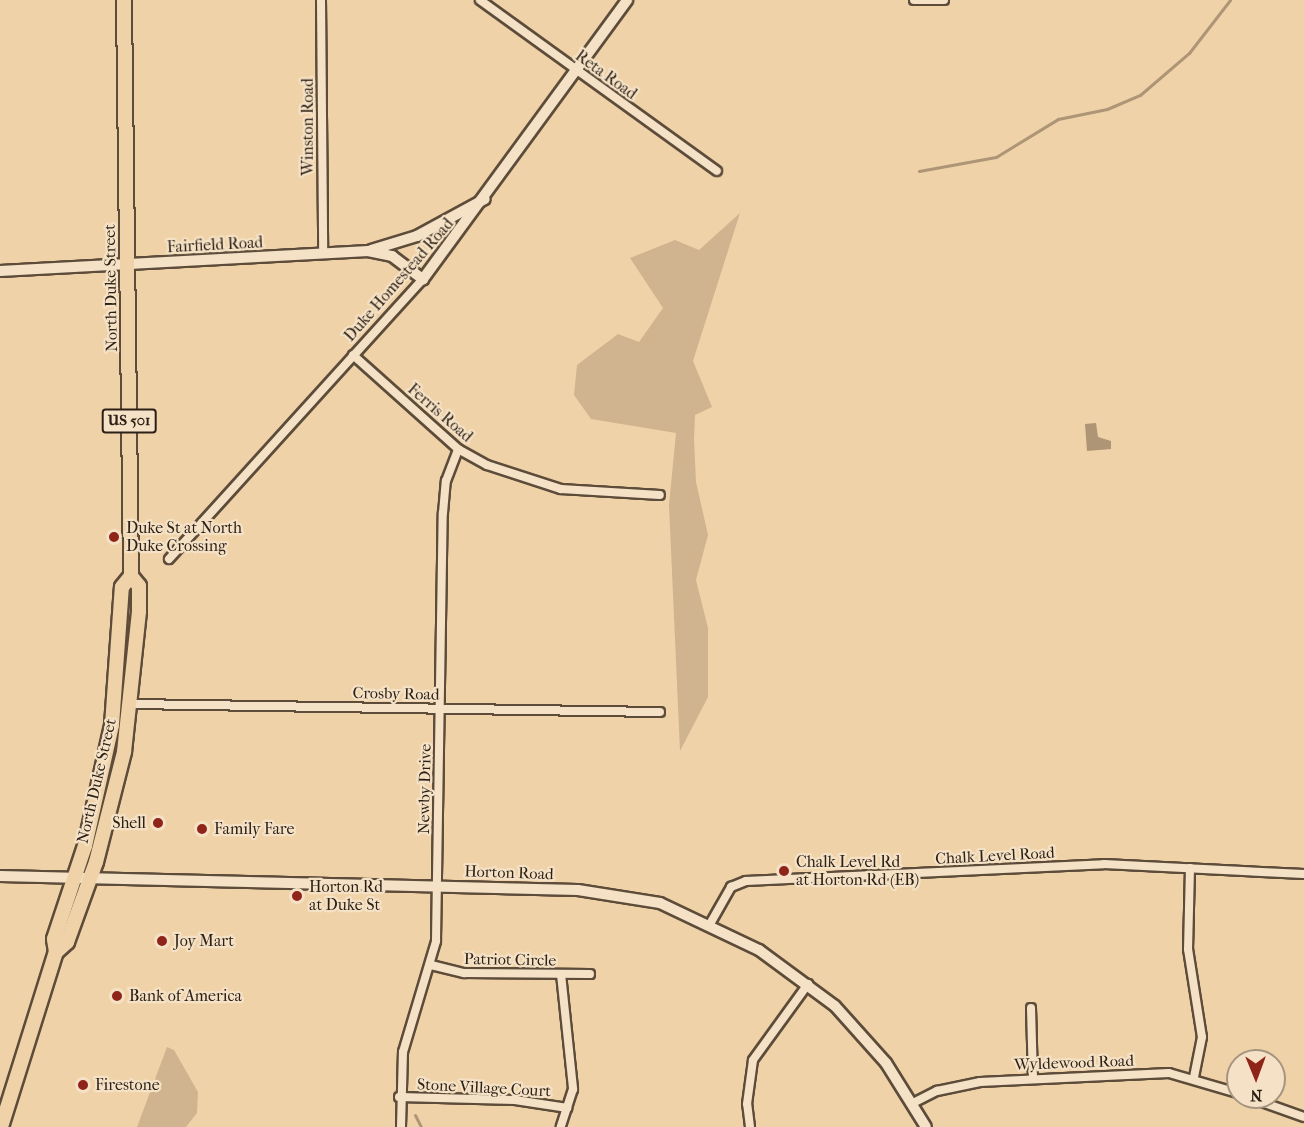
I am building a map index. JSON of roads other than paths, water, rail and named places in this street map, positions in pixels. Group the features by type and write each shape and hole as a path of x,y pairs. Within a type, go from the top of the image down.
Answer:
{"highway":[{"name":"North Duke Street","path":"1,1127 56,952 54,939 74,880 112,725 122,587 130,576 124,0"},
{"name":"North Duke Street","path":"56,952 67,942 89,880 131,704 139,586 130,576"}],"street":[{"name":"Winston Road","path":"321,0 323,254"},
{"name":"Reta Road","path":"480,0 717,171"},
{"name":"Duke Homestead Road","path":"169,559 423,279 488,197 627,0"},
{"path":"914,0 944,0"},
{"path":"368,251 417,236 488,197"},
{"name":"Fairfield Road","path":"0,271 127,266 368,251 392,256 423,279"},
{"name":"Ferris Road","path":"353,355 458,449 519,478 561,489 660,495"},
{"name":"Newby Drive","path":"401,1127 399,1097 403,1053 431,966 437,886 443,499 458,449"},
{"name":"Crosby Road","path":"131,704 660,712"},
{"name":"Chalk Level Road","path":"710,924 731,887 746,881 1104,864 1304,874"},
{"path":"1190,868 1188,949 1202,1037 1194,1077"},
{"name":"Horton Road","path":"0,876 74,880 437,886 608,893 660,903 710,924 808,984 858,1029 913,1103 926,1127"},
{"name":"Patriot Circle","path":"431,966 464,973 590,974"},
{"path":"561,974 573,1089 561,1127"},
{"path":"750,1127 747,1104 753,1060 808,984"},
{"path":"1031,1008 1033,1079"},
{"name":"Wyldewood Road","path":"913,1103 952,1086 1033,1079 1169,1073 1194,1077 1226,1089"},
{"name":"Stone Village Court","path":"399,1097 515,1100 567,1107"},
{"path":"1282,1109 1304,1117"}],"waterway":[{"path":"919,171 996,157 1058,119 1107,109 1140,95 1189,53 1230,0"},
{"path":"415,1115 421,1127"}],"place":[{"name":"Duke St at North Duke Crossing","path":"114,537"},
{"name":"Shell","path":"158,823"},
{"name":"Family Fare","path":"202,829"},
{"name":"Chalk Level Rd at Horton Rd (EB)","path":"784,871"},
{"name":"Horton Rd at Duke St","path":"297,896"},
{"name":"Joy Mart","path":"162,941"},
{"name":"Bank of America","path":"117,996"},
{"name":"Firestone","path":"83,1085"}]}
